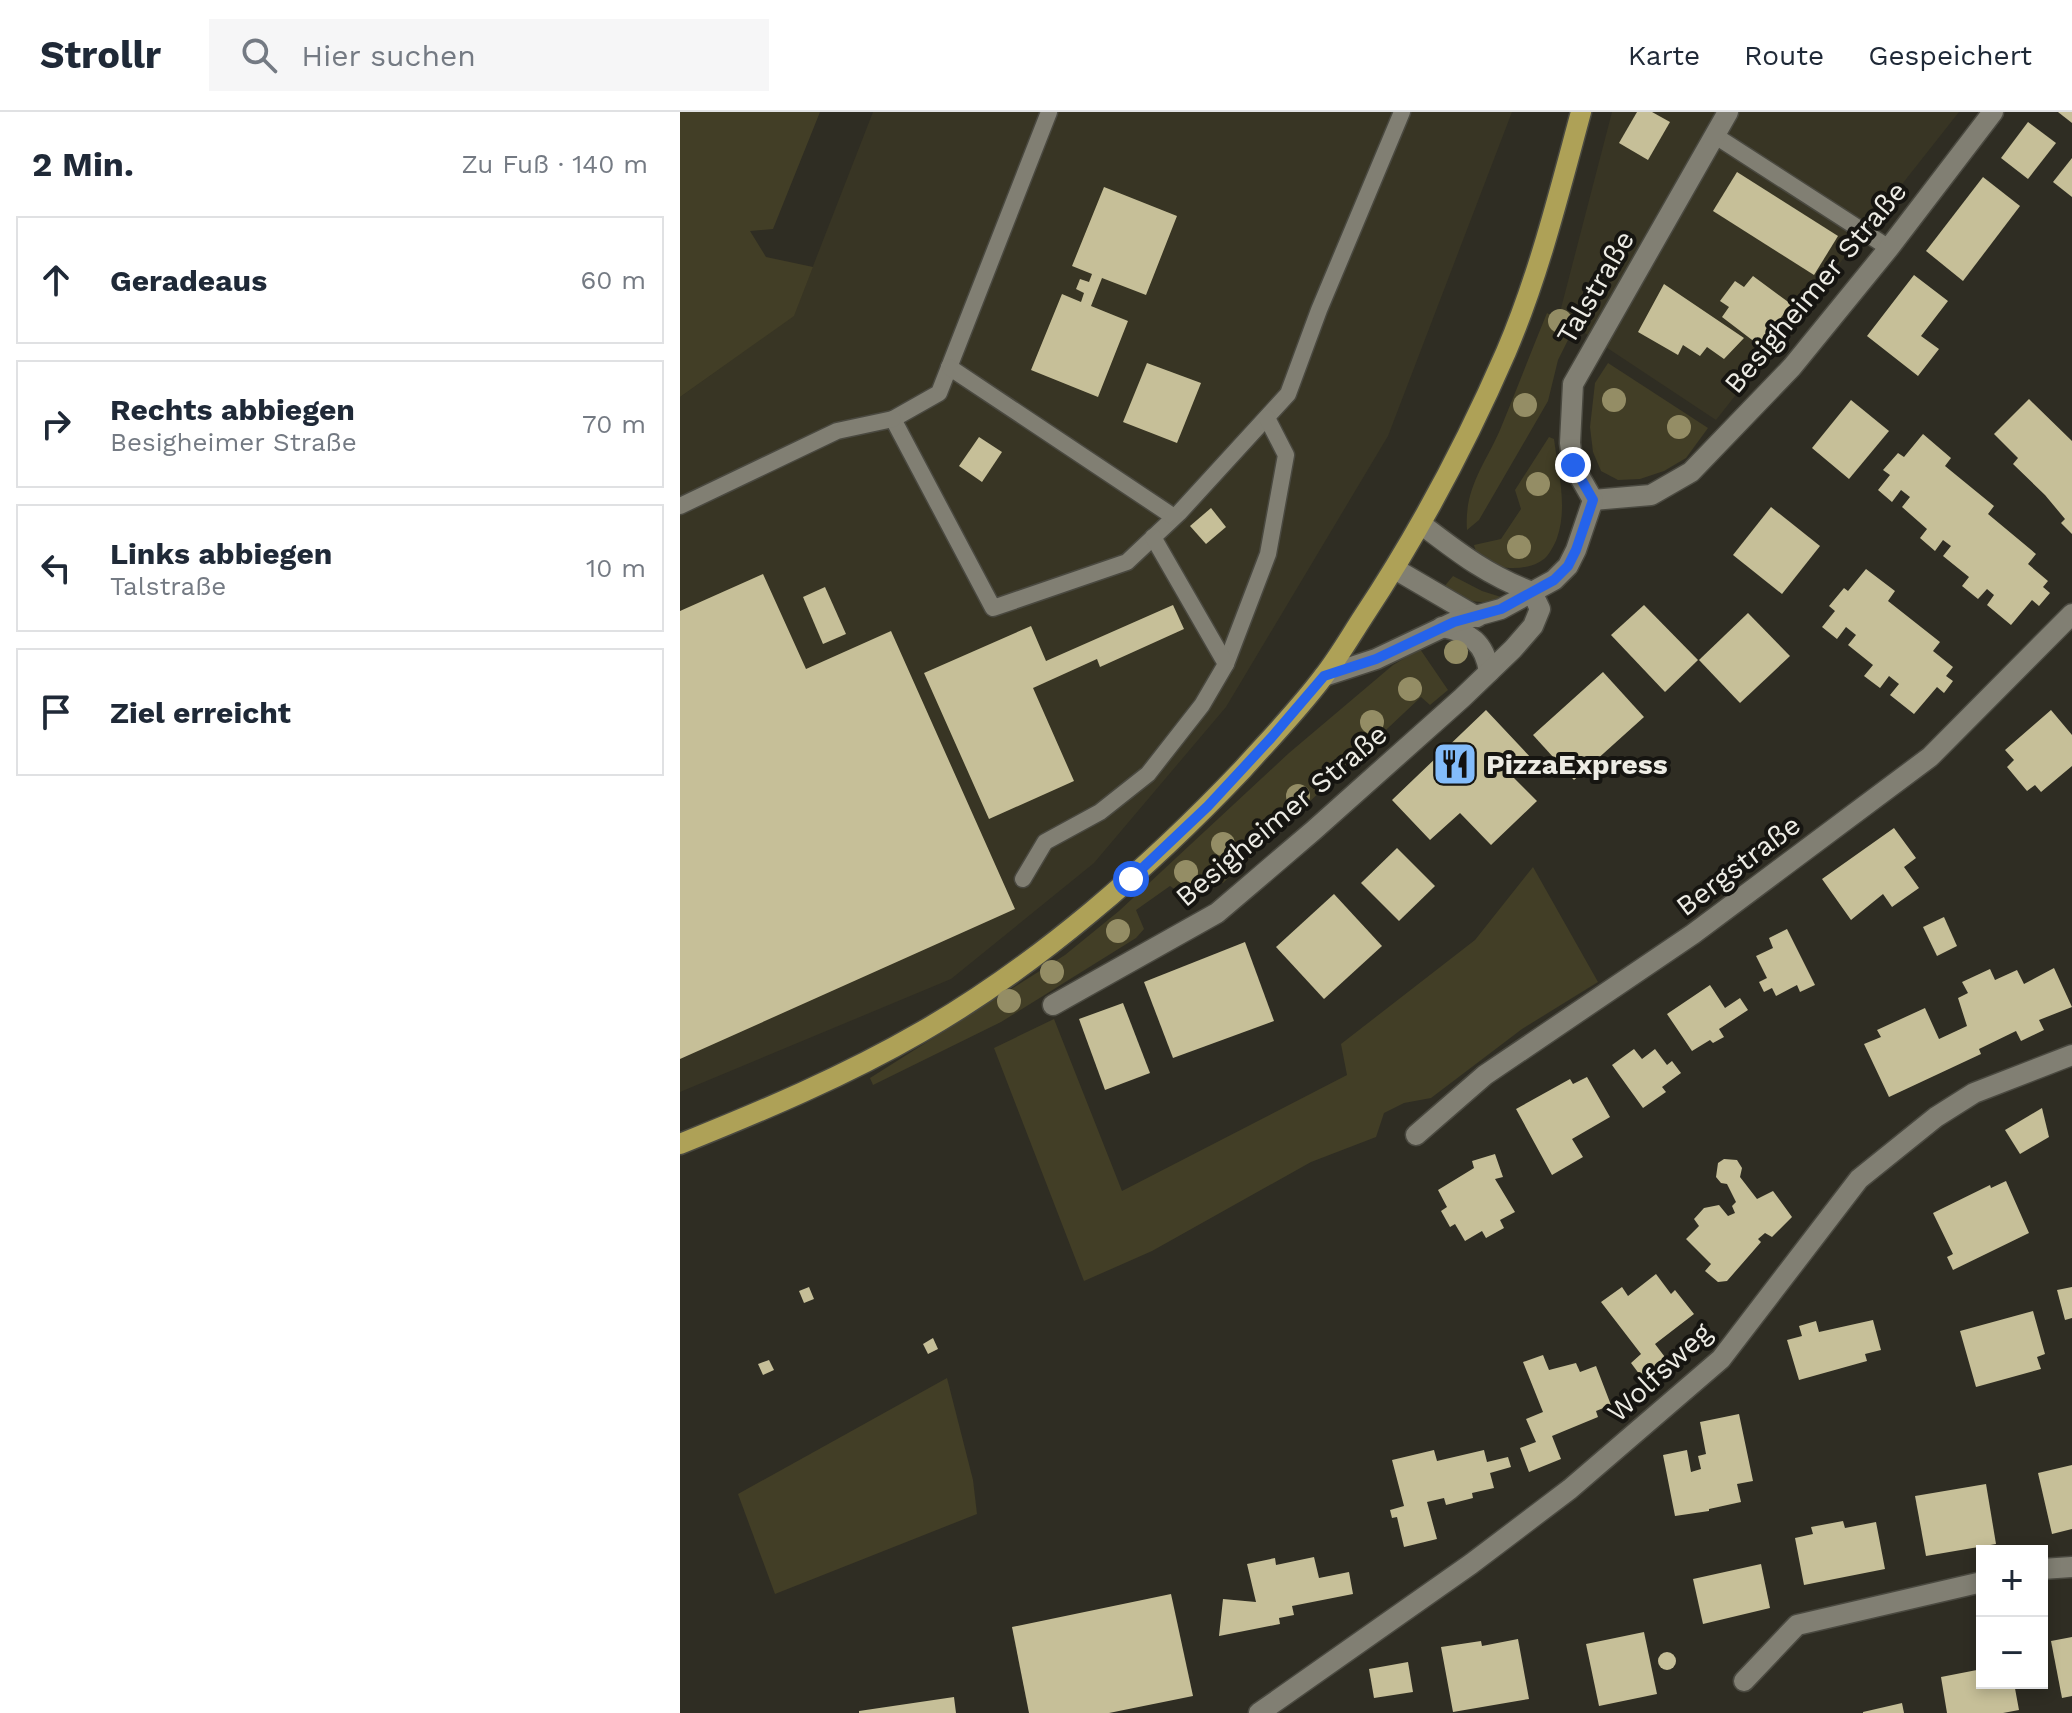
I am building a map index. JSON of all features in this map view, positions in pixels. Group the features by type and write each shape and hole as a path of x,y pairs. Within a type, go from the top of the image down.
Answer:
{"main road":[{"path":"680,1144 852,1069 923,1031 1036,956 1131,879 1208,806 1271,738 1324,676 1395,569 1465,440 1507,351 1541,259 1581,112"}],"street":[{"name":"Talstraße","path":"1593,500 1573,465 1570,443 1573,384 1728,112"},
{"name":"Besigheimer Straße","path":"1593,500 1651,495 1691,472 1792,367 1889,248 1993,112"},
{"path":"1324,676 1376,659 1441,627 1501,609 1554,580 1568,566 1576,550 1593,500"},
{"path":"1421,524 1473,565 1532,592"},
{"path":"1395,569 1477,617"},
{"name":"Besigheimer Straße","path":"1053,1005 1217,913 1313,831 1489,672 1533,626 1540,609 1532,592"},
{"name":"Bergstraße","path":"1416,1135 1485,1075 1693,934 1930,757 2072,614"},
{"path":"1441,627 1460,630 1479,642 1489,672"},
{"name":"Wolfsweg","path":"1259,1713 1533,1518 1721,1359 1859,1179 1936,1117 1974,1093 2072,1055"},
{"path":"2048,1569 2072,1567"},
{"path":"1744,1681 1797,1625 1976,1583"}],"lane":[{"path":"680,506 837,431 893,419 939,393 1049,112"},
{"path":"893,419 993,608 1127,562 1174,517 1288,394 1319,310 1402,112"},
{"path":"1714,135 1889,248"},
{"path":"949,367 1174,517"},
{"path":"1023,879 1045,842 1100,812 1148,774 1202,705 1226,664 1268,554 1286,455 1267,418"},
{"path":"1153,537 1226,664"}],"shaded area":[{"path":"680,112 820,112 773,229 750,231 766,257 813,267 794,316 680,397"},
{"path":"873,112 1512,112 1388,436 1226,707 1094,863 951,979 680,1092 680,397 794,315"},
{"path":"1612,112 1959,112 1716,420 1559,316"},
{"path":"1547,313 1574,328 1558,360 1548,401 1479,520 1467,530 1472,490"},
{"path":"1608,363 1708,428 1686,458 1664,471 1640,479 1618,480 1601,471 1593,452 1590,427 1595,383"},
{"path":"1549,437 1554,439 1561,489 1562,514 1556,540 1546,557 1536,564 1515,568 1494,565 1478,554 1474,545 1501,539 1521,509 1515,490"},
{"path":"1453,576 1501,597 1501,601 1478,602 1443,588"},
{"path":"1420,649 1448,690 1430,705 1421,697 1223,883 1205,876 1180,893 1170,886 1136,910 1144,929 1136,938 1001,1022 873,1085 870,1078 1065,955 1119,911 1289,753 1393,665"},
{"path":"1533,867 1598,982 1522,1029 1431,1098 1404,1103 1384,1113 1376,1137 1311,1162 1152,1251 1084,1281 994,1048 1054,1019 1122,1191 1347,1075 1341,1044 1475,940"},
{"path":"947,1378 973,1480 977,1514 775,1594 738,1494"}],"building":[{"path":"1637,112 1652,112 1670,122 1648,160 1619,143"},
{"path":"2058,112 2072,112 2072,123"},
{"path":"2028,122 2056,143 2028,179 2001,158"},
{"path":"2072,158 2072,197 2053,182"},
{"path":"1737,172 1838,236 1814,275 1713,211"},
{"path":"1983,177 2020,206 1963,281 1926,251"},
{"path":"1104,187 1177,216 1146,295 1102,278 1091,306 1128,321 1098,397 1031,370 1062,294 1081,302 1084,293 1076,289 1080,279 1089,282 1092,274 1072,266"},
{"path":"1914,275 1948,301 1921,336 1939,349 1918,376 1867,336"},
{"path":"1753,276 1791,304 1760,346 1722,317 1729,307 1720,301 1735,281 1744,287"},
{"path":"1664,284 1744,338 1724,359 1707,347 1700,356 1683,345 1678,355 1638,332"},
{"path":"1147,363 1201,383 1177,443 1123,422"},
{"path":"2029,399 2072,441 2072,534 2061,523 2065,519 2045,495 2013,464 2018,458 1994,434"},
{"path":"1851,400 1889,431 1849,479 1812,448"},
{"path":"1923,434 1951,458 1945,466 1994,506 1988,514 2036,554 2028,564 2048,581 2043,587 2050,593 2039,606 2032,600 2011,625 1987,605 1994,595 1987,589 1978,599 1962,586 1969,577 1943,556 1951,546 1943,540 1935,551 1920,538 1927,529 1902,507 1910,497 1901,490 1892,502 1878,490 1890,475 1883,470 1898,453 1904,457"},
{"path":"979,437 1002,452 982,482 959,466"},
{"path":"1771,507 1820,546 1782,594 1733,555"},
{"path":"1211,508 1226,527 1206,544 1190,526"},
{"path":"1866,569 1895,591 1888,601 1940,642 1933,651 1953,667 1946,676 1953,681 1944,693 1937,687 1914,714 1890,695 1899,684 1889,676 1880,688 1864,676 1873,665 1848,645 1856,635 1846,627 1837,639 1822,627 1835,611 1829,606 1844,588 1848,591"},
{"path":"763,574 806,669 891,631 1015,909 680,1059 680,611"},
{"path":"825,587 846,634 823,644 803,597"},
{"path":"1173,605 1184,629 1100,667 1097,659 1033,688 1074,781 989,819 924,673 1031,626 1046,661"},
{"path":"1644,605 1698,660 1665,692 1611,635"},
{"path":"1748,613 1790,656 1740,703 1699,660"},
{"path":"1603,672 1644,717 1574,780 1533,735"},
{"path":"1486,710 1533,760 1514,778 1537,801 1491,845 1460,813 1430,840 1392,800"},
{"path":"2051,710 2072,735 2072,766 2041,792 2035,785 2027,791 2007,767 2014,760 2005,750"},
{"path":"1894,828 1916,858 1904,867 1919,888 1892,907 1883,894 1851,920 1822,879"},
{"path":"1397,848 1435,886 1399,921 1361,883"},
{"path":"1334,894 1382,946 1324,999 1276,947"},
{"path":"1944,917 1957,946 1937,956 1923,927"},
{"path":"1787,929 1815,985 1800,992 1797,985 1776,996 1772,988 1764,992 1759,982 1767,978 1756,956 1773,948 1769,938"},
{"path":"1245,942 1274,1021 1173,1058 1144,982"},
{"path":"2054,968 2072,1007 2039,1020 2044,1030 2021,1041 2016,1031 1979,1049 1981,1054 1889,1097 1864,1044 1881,1037 1877,1030 1925,1008 1939,1039 1967,1026 1958,998 1968,993 1962,982 1990,969 1995,980 2017,970 2024,984"},
{"path":"1710,985 1725,1008 1740,998 1748,1010 1719,1029 1724,1037 1713,1043 1710,1040 1692,1051 1667,1014"},
{"path":"1123,1003 1150,1073 1105,1090 1079,1019"},
{"path":"1634,1049 1642,1059 1655,1049 1667,1065 1672,1061 1681,1073 1662,1087 1666,1092 1643,1108 1612,1065"},
{"path":"1587,1077 1610,1117 1572,1139 1583,1157 1552,1175 1516,1109 1570,1079 1573,1084"},
{"path":"2042,1108 2049,1137 2020,1154 2005,1130"},
{"path":"1495,1154 1503,1177 1495,1179 1515,1212 1500,1220 1504,1228 1486,1238 1482,1231 1465,1241 1455,1224 1450,1227 1441,1211 1447,1207 1438,1190 1474,1168 1472,1161"},
{"path":"1724,1159 1737,1160 1742,1168 1740,1177 1757,1199 1773,1191 1792,1217 1772,1237 1765,1233 1758,1239 1761,1242 1727,1281 1718,1282 1705,1271 1711,1264 1686,1239 1699,1226 1694,1219 1704,1208 1719,1205 1728,1216 1735,1213 1732,1206 1736,1202 1727,1184 1716,1177 1718,1163"},
{"path":"2006,1181 2029,1233 1953,1270 1947,1257 1953,1254 1933,1213 1990,1185 1991,1188"},
{"path":"1656,1274 1671,1294 1675,1290 1694,1314 1655,1344 1671,1365 1646,1383 1631,1363 1641,1354 1601,1302 1622,1287 1628,1296"},
{"path":"809,1287 814,1299 804,1303 799,1291"},
{"path":"2072,1287 2072,1318 2065,1320 2057,1290"},
{"path":"2033,1311 2045,1354 2037,1357 2041,1369 1976,1387 1960,1331"},
{"path":"1873,1320 1881,1350 1865,1354 1867,1361 1799,1380 1787,1340 1802,1336 1799,1326 1816,1321 1819,1332"},
{"path":"933,1338 938,1349 928,1354 923,1344"},
{"path":"1543,1355 1549,1370 1576,1363 1580,1372 1596,1366 1611,1405 1596,1411 1598,1417 1552,1436 1561,1459 1529,1472 1520,1448 1536,1442 1526,1419 1543,1412 1523,1362"},
{"path":"769,1360 774,1370 763,1375 758,1364"},
{"path":"1739,1414 1753,1481 1737,1484 1741,1502 1675,1516 1663,1455 1687,1450 1691,1472 1701,1469 1698,1456 1706,1454 1700,1422"},
{"path":"1434,1450 1437,1461 1484,1450 1487,1462 1508,1457 1511,1467 1490,1473 1494,1488 1472,1493 1473,1498 1446,1505 1444,1498 1427,1502 1437,1539 1404,1547 1397,1517 1392,1518 1390,1510 1404,1506 1392,1460"},
{"path":"2072,1465 2072,1529 2052,1534 2038,1473"},
{"path":"1986,1484 1996,1544 1926,1556 1915,1496"},
{"path":"1843,1521 1845,1528 1876,1522 1885,1569 1804,1585 1795,1538 1813,1534 1811,1527"},
{"path":"1314,1557 1319,1578 1349,1572 1353,1594 1292,1606 1294,1615 1279,1618 1280,1624 1219,1636 1223,1599 1256,1602 1247,1564 1275,1558 1276,1565"},
{"path":"1761,1564 1770,1608 1703,1624 1693,1579"},
{"path":"1171,1594 1193,1696 1109,1713 1029,1713 1012,1627"},
{"path":"1644,1632 1657,1694 1599,1706 1586,1644"},
{"path":"2072,1637 2072,1696 2062,1698 2051,1641"},
{"path":"1518,1639 1529,1699 1453,1712 1441,1647 1481,1641 1482,1646"},
{"path":"1663,1652 1671,1652 1676,1661 1674,1668 1663,1670 1658,1665 1658,1657"},
{"path":"1408,1662 1413,1692 1374,1698 1369,1669"},
{"path":"1976,1670 1976,1689 2015,1689 2019,1710 1947,1713 1941,1677"},
{"path":"954,1697 956,1713 859,1713 859,1711"},
{"path":"1902,1703 1904,1713 1863,1713 1863,1712"}],"place":[{"name":"PizzaExpress","path":"1455,764"}],"route":[{"path":"1131,879 1208,806 1324,676 1376,659 1454,622 1501,609 1554,580 1568,566 1576,550 1593,500 1573,465"}]}
